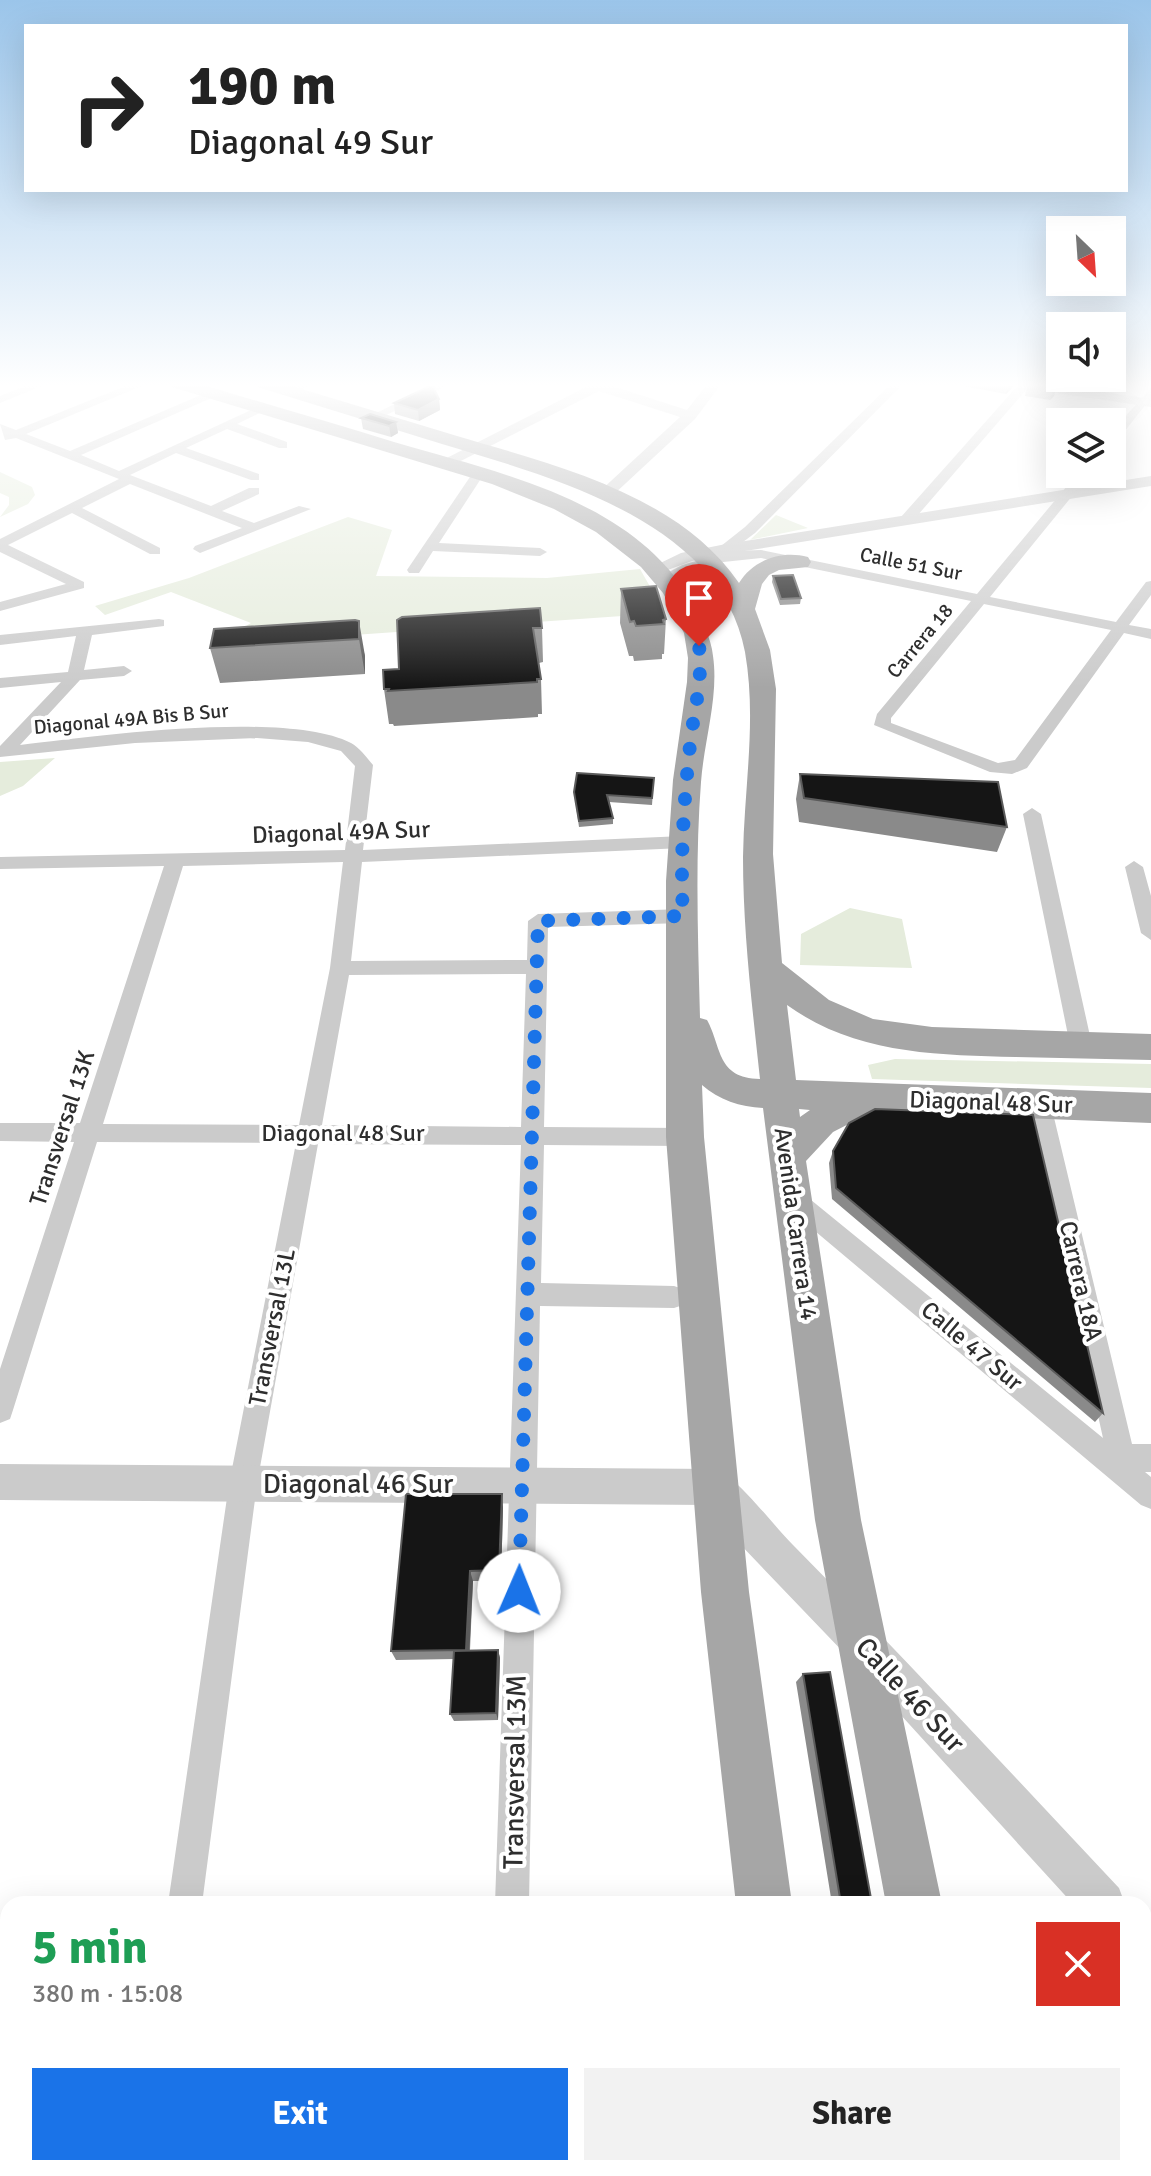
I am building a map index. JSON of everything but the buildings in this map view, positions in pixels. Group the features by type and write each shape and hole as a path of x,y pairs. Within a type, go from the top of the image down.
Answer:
{"main road":[{"path":"510,485 577,512 618,536 661,574 691,621 701,658 683,842 685,1137 725,1592 763,1896"},
{"name":"Avenida Carrera 14","path":"585,485 657,520 712,555 744,607 757,641 763,687 757,860 779,1095 839,1524 912,1896"},
{"path":"744,607 750,581 756,573 776,563 800,562"},
{"name":"Diagonal 48 Sur","path":"683,916 694,983 699,1055 713,1076 734,1089 779,1095 1151,1108"},
{"path":"765,966 797,998 819,1013 870,1033 933,1042 1151,1047"},
{"path":"790,1178 809,1129 827,1116 869,1098"}],"street":[{"path":"0,545 112,485"},
{"path":"144,485 254,528"},
{"path":"211,511 253,485"},
{"path":"414,570 471,485"},
{"path":"606,493 615,485"},
{"path":"712,555 750,530 796,485"},
{"path":"906,520 936,485"},
{"path":"661,574 712,555 1130,485"},
{"name":"Carrera 18","path":"1073,488 883,717 882,725 996,768 1012,769 1021,764 1120,627"},
{"path":"72,508 155,551"},
{"path":"200,549 304,509"},
{"path":"0,545 79,585 0,640"},
{"path":"429,547 540,552"},
{"name":"Calle 51 Sur","path":"712,555 752,554 800,562 1151,634"},
{"path":"1120,627 1151,585"},
{"path":"0,607 85,631 159,623"},
{"path":"2,752 75,676 85,631"},
{"path":"0,683 124,671"},
{"name":"Diagonal 49A Bis B Sur","path":"2,752 214,732 303,737 341,744 358,752"},
{"name":"Transversal 13L","path":"186,1896 243,1484 340,968 364,765 358,752"},
{"path":"1032,814 1081,1045"},
{"name":"Diagonal 49A Sur","path":"0,863 175,862 683,842"},
{"name":"Transversal 13K","path":"0,1410 175,862"},
{"path":"1134,867 1151,933"},
{"name":"Transversal 13M","path":"512,1896 538,921 683,916"},
{"path":"340,968 537,967"},
{"name":"Carrera 18A","path":"1040,1105 1113,1457"},
{"name":"Diagonal 48 Sur","path":"0,1132 685,1137"},
{"name":"Calle 47 Sur","path":"790,1178 1113,1457 1151,1495"},
{"path":"526,1294 674,1297"},
{"path":"1113,1457 1151,1458"},
{"name":"Diagonal 46 Sur","path":"0,1482 716,1487"},
{"name":"Calle 46 Sur","path":"716,1487 750,1528 862,1643 1096,1896"}],"green space":[{"path":"0,485 27,485 32,487 35,495 28,504 0,517 9,505 9,497 0,493"},
{"path":"776,515 808,528 750,540"},
{"path":"348,517 392,530 376,576 547,578 640,569 665,613 213,645 251,623 171,592 105,615 95,606 189,578"},
{"path":"55,758 23,786 0,796 0,762"},
{"path":"850,908 902,919 912,968 800,965 801,934"},
{"path":"895,1059 1151,1064 1151,1088 872,1079 868,1065"}],"route":[{"path":"519,1591 538,921 683,916 681,881 691,735 700,682 699,646"}]}
